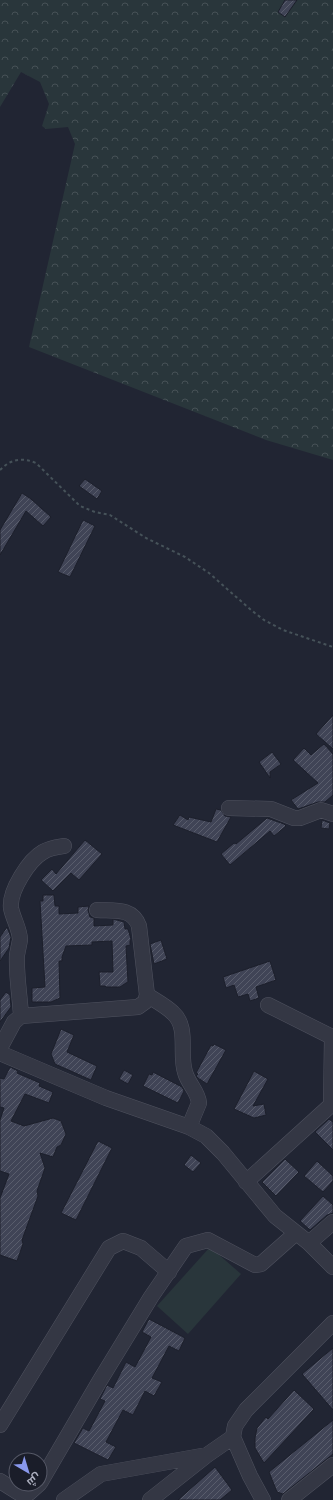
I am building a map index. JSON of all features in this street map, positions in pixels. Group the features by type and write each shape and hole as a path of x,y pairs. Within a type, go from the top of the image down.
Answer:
{"street":[{"path":"229,808 271,809 294,818 300,818 321,810 333,814"},
{"path":"21,1016 17,956 20,940 11,907 11,898 28,866 38,856 50,849 64,846"},
{"path":"0,1048 14,1022 21,1016 138,1007 144,1002 148,995 139,926 136,918 130,913 122,911 97,910"},
{"path":"148,995 174,1013 179,1020 182,1029 182,1062 185,1074 195,1090 199,1103 189,1127"},
{"path":"246,1182 331,1105 332,1038 268,1005"},
{"path":"0,1053 106,1098 189,1127 206,1136 223,1153 275,1216 309,1243 333,1267"},
{"path":"309,1243 333,1222"},
{"path":"48,1469 151,1297 186,1246 208,1240 255,1265 262,1264 296,1233"},
{"path":"0,1425 109,1248 123,1241 141,1248 168,1272"},
{"path":"263,1500 250,1476 233,1437 235,1426 246,1410 333,1323"},
{"path":"150,1500 207,1455 233,1437"},
{"path":"64,1500 101,1474 207,1455"},
{"path":"289,1500 333,1465"},
{"path":"18,1492 30,1492"}],"path":[{"path":"0,470 10,462 20,459 36,463 80,506 95,512 110,515 146,538 185,557 208,573 264,620 283,630 333,647"}],"green space":[{"path":"0,0 333,0 333,460 266,440 29,347 75,144 68,127 46,129 42,126 49,104 40,82 21,72 0,107"},
{"path":"210,1247 241,1274 188,1334 157,1306"}],"building":[{"path":"285,0 297,0 285,17 278,12"},
{"path":"85,479 102,491 97,499 79,486"},
{"path":"22,493 51,517 43,526 26,511 0,555 0,530"},
{"path":"83,520 95,526 70,577 58,572"},
{"path":"333,715 333,749 316,734"},
{"path":"324,744 333,754 333,795 325,802 318,802 298,809 291,800 318,783 293,760 304,748 311,755"},
{"path":"272,752 281,764 270,772 270,778 259,762"},
{"path":"216,809 221,810 225,816 231,817 217,842 173,825 180,815 188,820 189,817 211,822"},
{"path":"267,818 286,826 274,836 270,831 230,865 221,854 234,843 236,844"},
{"path":"322,820 330,823 329,829 321,828"},
{"path":"85,840 102,854 79,880 71,873 53,891 41,880 52,869 56,874"},
{"path":"43,895 54,895 55,906 59,906 59,914 78,913 78,907 89,906 88,910 90,917 94,918 94,926 113,925 113,919 124,922 125,929 128,929 131,939 130,945 126,946 128,982 120,987 100,986 99,972 113,972 112,941 92,942 92,945 66,946 62,961 59,961 60,998 51,1002 32,1002 32,988 45,987 40,901 43,901"},
{"path":"7,927 11,937 9,948 0,961 0,937"},
{"path":"161,940 167,959 154,964 150,944"},
{"path":"270,961 276,980 256,987 259,998 250,1001 248,994 238,997 234,985 226,988 223,977"},
{"path":"6,992 10,995 11,1007 0,1022 0,1000"},
{"path":"61,1029 74,1035 67,1052 97,1066 91,1080 55,1064 51,1054"},
{"path":"214,1044 226,1050 207,1084 196,1076 198,1074 196,1073 211,1045 213,1046"},
{"path":"10,1067 18,1071 17,1073 40,1083 39,1086 53,1092 49,1103 25,1094 11,1121 24,1126 53,1118 61,1121 66,1134 61,1145 57,1147 53,1157 40,1153 45,1168 37,1191 38,1196 22,1240 23,1244 17,1261 0,1255 0,1198 9,1174 0,1171 0,1120 4,1108 0,1107 0,1078 4,1079"},
{"path":"124,1070 133,1075 128,1084 119,1079"},
{"path":"254,1071 268,1079 253,1106 264,1104 266,1115 254,1118 234,1109"},
{"path":"153,1072 182,1087 184,1091 178,1103 143,1086 149,1074 152,1075"},
{"path":"329,1119 333,1122 333,1150 315,1132"},
{"path":"98,1141 112,1148 76,1220 61,1213"},
{"path":"191,1155 201,1163 193,1172 184,1165"},
{"path":"285,1159 299,1172 276,1196 262,1182"},
{"path":"317,1161 333,1176 333,1181 323,1192 304,1176"},
{"path":"323,1196 333,1205 333,1213 327,1215 310,1230 300,1221"},
{"path":"149,1319 185,1338 179,1351 169,1346 152,1378 162,1382 154,1396 145,1391 133,1415 123,1410 106,1442 116,1447 108,1460 74,1443 83,1428 89,1431 105,1401 100,1399 107,1385 113,1388 126,1362 135,1367 151,1337 142,1332"},
{"path":"333,1348 333,1410 302,1374"},
{"path":"294,1390 314,1409 264,1463 255,1448 257,1428 266,1417 268,1419"},
{"path":"333,1420 333,1454 283,1494 277,1492 269,1472"},
{"path":"215,1467 232,1490 220,1500 178,1500"}]}
